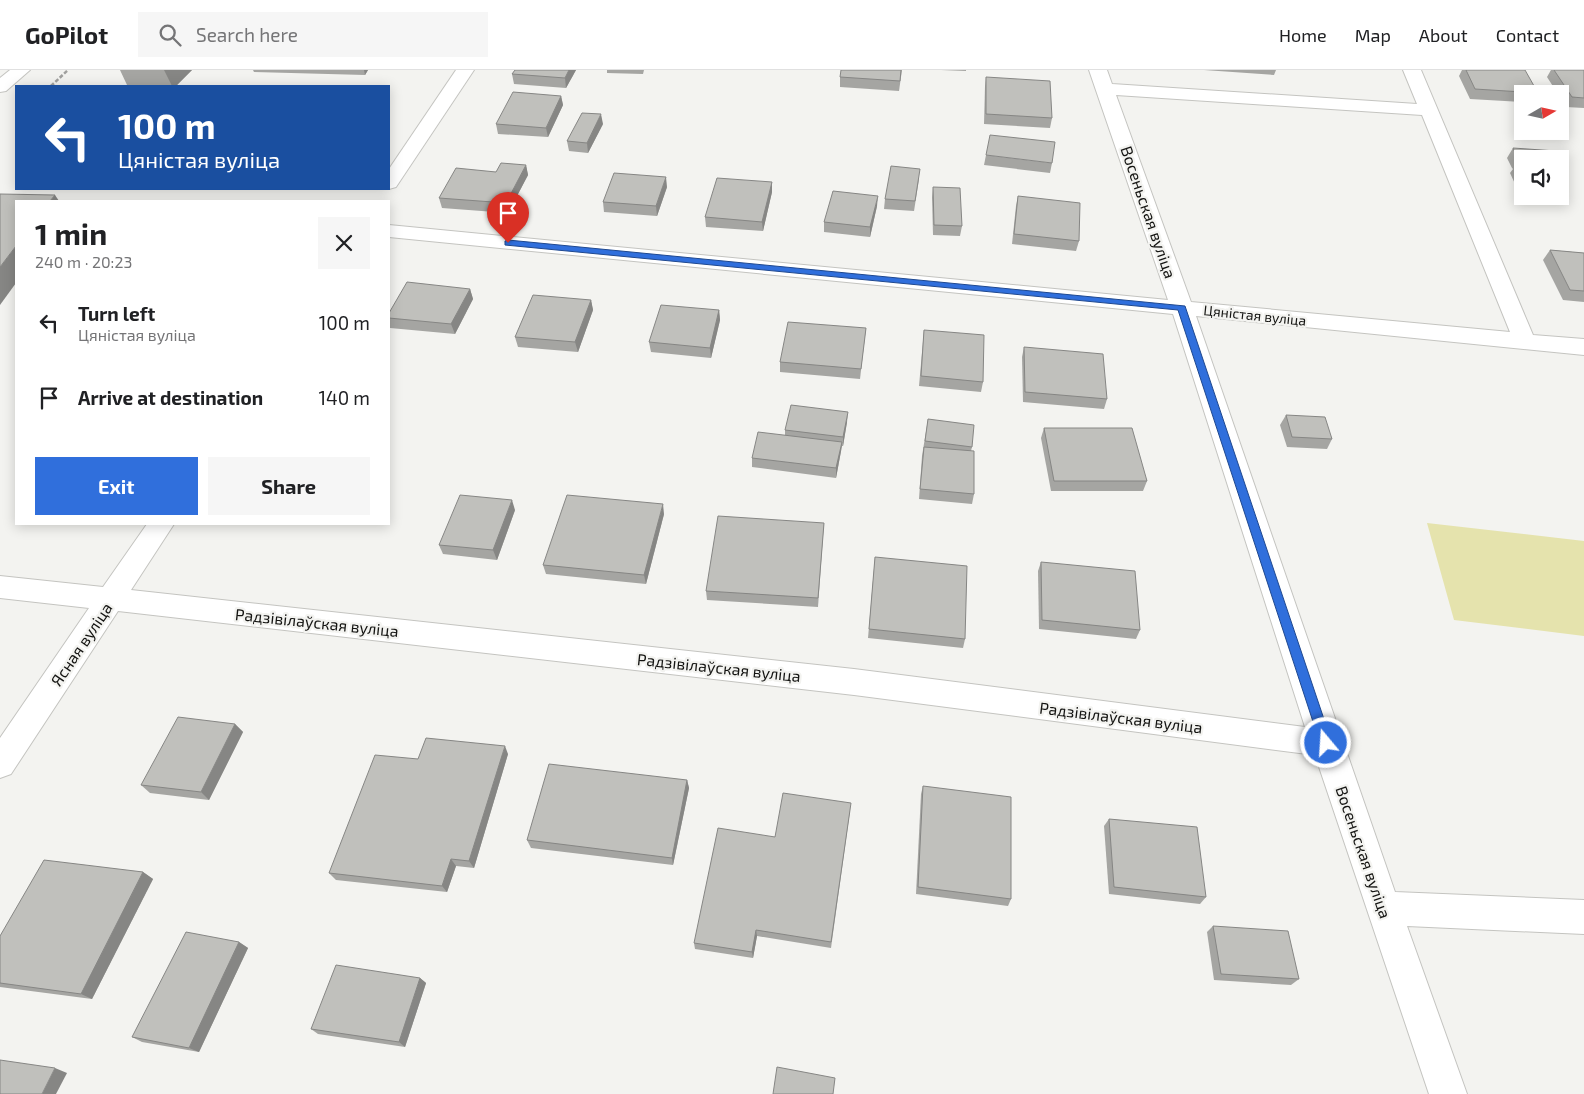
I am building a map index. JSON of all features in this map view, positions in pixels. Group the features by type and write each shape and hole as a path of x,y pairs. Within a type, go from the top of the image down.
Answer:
{"street":[{"path":"0,86 21,70"},
{"path":"390,182 465,70"},
{"path":"1412,70 1525,342"},
{"path":"1102,79 1429,110"},
{"name":"Восеньская вуліца","path":"1102,79 1182,308 1326,743 1448,1094"},
{"name":"Цяністая вуліца","path":"390,231 1584,347"},
{"name":"Ясная вуліца","path":"0,764 160,525"},
{"name":"Радзівілаўская вуліца","path":"0,587 854,682 1326,743"},
{"path":"1383,908 1584,917"}],"path":[{"path":"52,85 68,70"}],"shaded area":[{"path":"1427,523 1584,541 1584,636 1454,620"}],"building":[{"path":"515,70 569,70 565,78 512,74"},
{"path":"841,70 901,70 900,81 840,77"},
{"path":"1466,70 1525,70 1533,85 1514,85 1514,91 1475,89"},
{"path":"1554,70 1584,70 1584,98 1572,97 1569,92 1569,85 1564,85"},
{"path":"986,77 1050,81 1052,118 986,114"},
{"path":"513,92 561,96 546,128 496,124"},
{"path":"582,113 601,114 587,143 567,141"},
{"path":"990,135 1055,142 1052,163 986,155"},
{"path":"1513,148 1542,150 1514,150"},
{"path":"501,163 526,165 506,203 439,198 456,168 496,172"},
{"path":"891,166 920,169 915,201 885,199"},
{"path":"614,173 666,177 656,206 603,202"},
{"path":"717,178 772,182 762,222 705,217"},
{"path":"933,187 960,188 962,226 934,225"},
{"path":"833,191 878,196 870,227 824,222"},
{"path":"0,194 55,195 51,200 15,200 15,247 0,267"},
{"path":"1018,196 1080,203 1079,241 1014,234"},
{"path":"1550,250 1584,253 1584,291 1570,290"},
{"path":"407,282 470,289 451,324 390,318 390,311"},
{"path":"533,295 591,300 575,342 515,337"},
{"path":"661,305 719,310 710,348 649,342"},
{"path":"788,322 866,328 861,369 780,362"},
{"path":"924,330 984,335 983,382 921,376"},
{"path":"1024,347 1103,354 1107,399 1025,392"},
{"path":"791,405 848,412 843,437 785,430"},
{"path":"1286,415 1325,417 1332,439 1292,437"},
{"path":"928,419 974,425 972,447 925,441"},
{"path":"1044,428 1132,428 1147,481 1054,481"},
{"path":"758,432 842,442 836,468 752,458"},
{"path":"924,447 974,451 974,494 920,489"},
{"path":"460,495 512,500 493,550 439,545"},
{"path":"567,495 663,504 644,575 543,565"},
{"path":"718,516 824,523 818,598 706,591"},
{"path":"875,557 967,566 965,639 869,629"},
{"path":"1041,562 1135,571 1140,630 1042,620"},
{"path":"178,717 235,724 201,792 141,785"},
{"path":"426,738 505,746 469,861 451,859 442,886 329,873 375,755 418,759"},
{"path":"549,764 687,780 672,858 527,840"},
{"path":"923,786 1011,797 1011,899 918,887"},
{"path":"783,793 851,803 831,942 756,930 752,952 694,943 718,828 775,837"},
{"path":"1109,819 1197,827 1206,897 1114,887"},
{"path":"44,860 143,872 81,994 0,983 0,936"},
{"path":"1213,926 1288,931 1299,979 1221,974"},
{"path":"186,932 239,942 189,1048 132,1037"},
{"path":"336,965 420,978 399,1042 311,1029"},
{"path":"0,1060 55,1068 42,1094 0,1094"},
{"path":"777,1067 835,1078 833,1094 773,1094"}],"route":[{"path":"508,243 1182,308 1326,743"}]}
